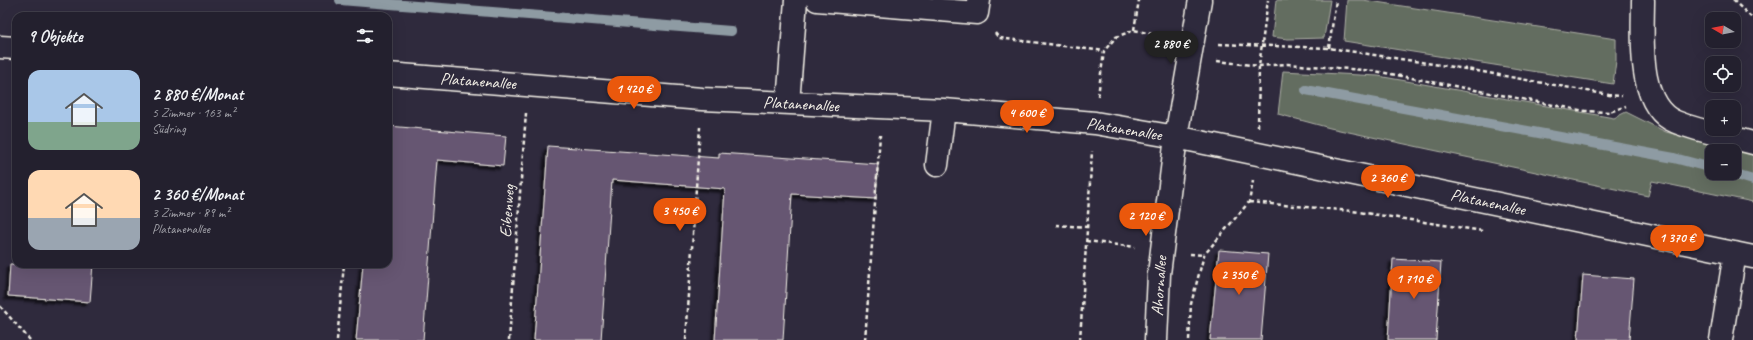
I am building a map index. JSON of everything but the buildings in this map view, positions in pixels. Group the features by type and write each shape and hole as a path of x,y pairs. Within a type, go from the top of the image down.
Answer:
{"street":[{"path":"788,103 796,0"},
{"path":"817,0 978,6"},
{"name":"Ahornallee","path":"1156,340 1159,274 1176,137 1200,0"},
{"path":"1643,0 1644,66 1651,96 1660,112 1675,122 1753,143"},
{"path":"0,47 12,48"},
{"name":"Platanenallee","path":"392,74 702,99 944,110 1095,124 1176,137 1744,255"},
{"path":"938,165 944,110"},
{"path":"1721,340 1744,255"}],"path":[{"path":"1134,30 1139,0"},
{"path":"1259,66 1268,0"},
{"path":"1329,48 1336,0"},
{"path":"1733,0 1753,19"},
{"path":"978,6 999,38 1104,51"},
{"path":"1080,340 1095,124 1104,51 1116,37 1134,30 1192,43 1329,48 1466,68 1609,95 1651,96"},
{"path":"1192,43 1216,61 1259,66 1287,64 1375,71 1585,111 1610,112 1651,96"},
{"name":"Eibenweg","path":"509,340 528,85"},
{"path":"686,340 696,167 702,99"},
{"path":"865,340 882,108"},
{"path":"1189,340 1191,304 1204,255 1249,202"},
{"path":"1056,225 1087,227"},
{"path":"337,340 344,268"},
{"path":"0,306 30,340"}],"green space":[{"path":"1276,0 1330,0 1324,38 1288,39 1272,37"},
{"path":"1347,0 1363,0 1616,39 1616,61 1613,84 1344,41"},
{"path":"1283,71 1378,76 1614,118 1626,112 1666,132 1713,144 1705,144 1705,180 1741,180 1741,151 1753,154 1753,202 1652,181 1648,196 1330,128 1278,114"}],"waterway":[{"path":"340,0 731,31"},
{"path":"1306,90 1674,158 1705,166"},
{"path":"1741,176 1753,180"}]}
